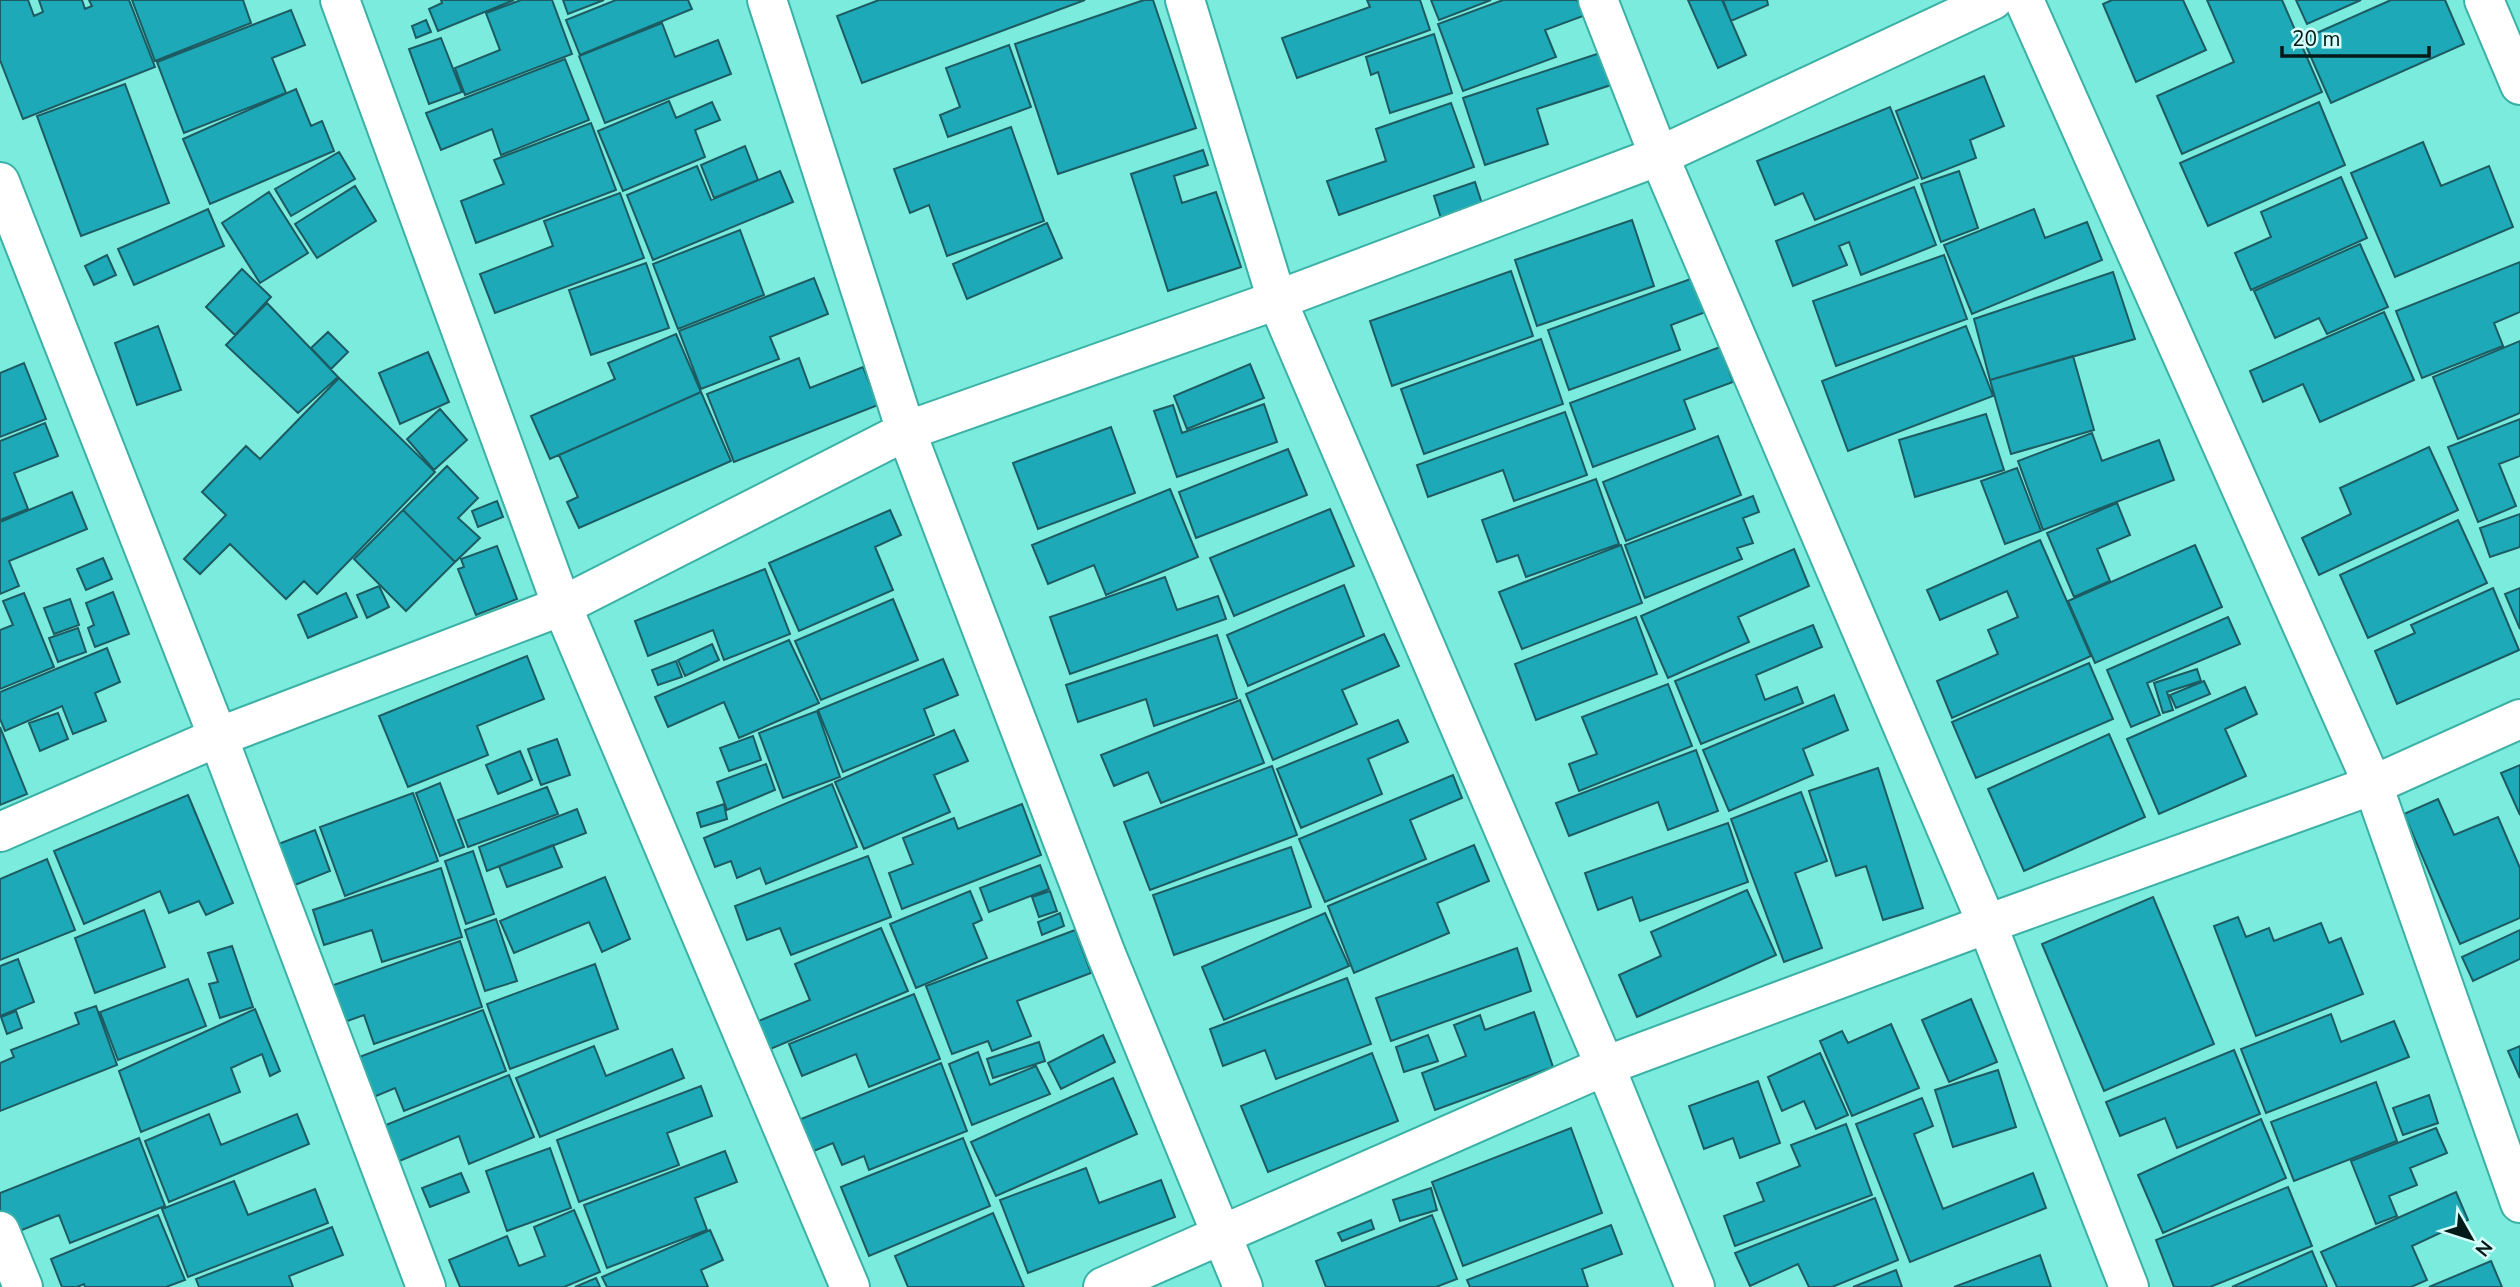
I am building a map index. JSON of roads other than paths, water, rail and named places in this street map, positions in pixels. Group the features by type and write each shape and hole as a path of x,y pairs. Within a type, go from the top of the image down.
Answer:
{"street":[{"path":"341,0 562,606 850,1287"},
{"path":"767,0 906,431 1106,954 1243,1287"},
{"path":"1185,0 1277,300 1605,1066 1695,1287"},
{"path":"1598,0 1659,156 1987,924 2129,1287"},
{"path":"0,832 218,737 562,606 906,431 1277,300 1659,156 1993,0"},
{"path":"2024,0 2373,785 2520,1203"},
{"path":"2484,0 2520,85"},
{"path":"0,182 218,737 426,1287"},
{"path":"1102,1287 1605,1066 2373,785 2520,719"},
{"path":"0,1231 23,1287"}]}
